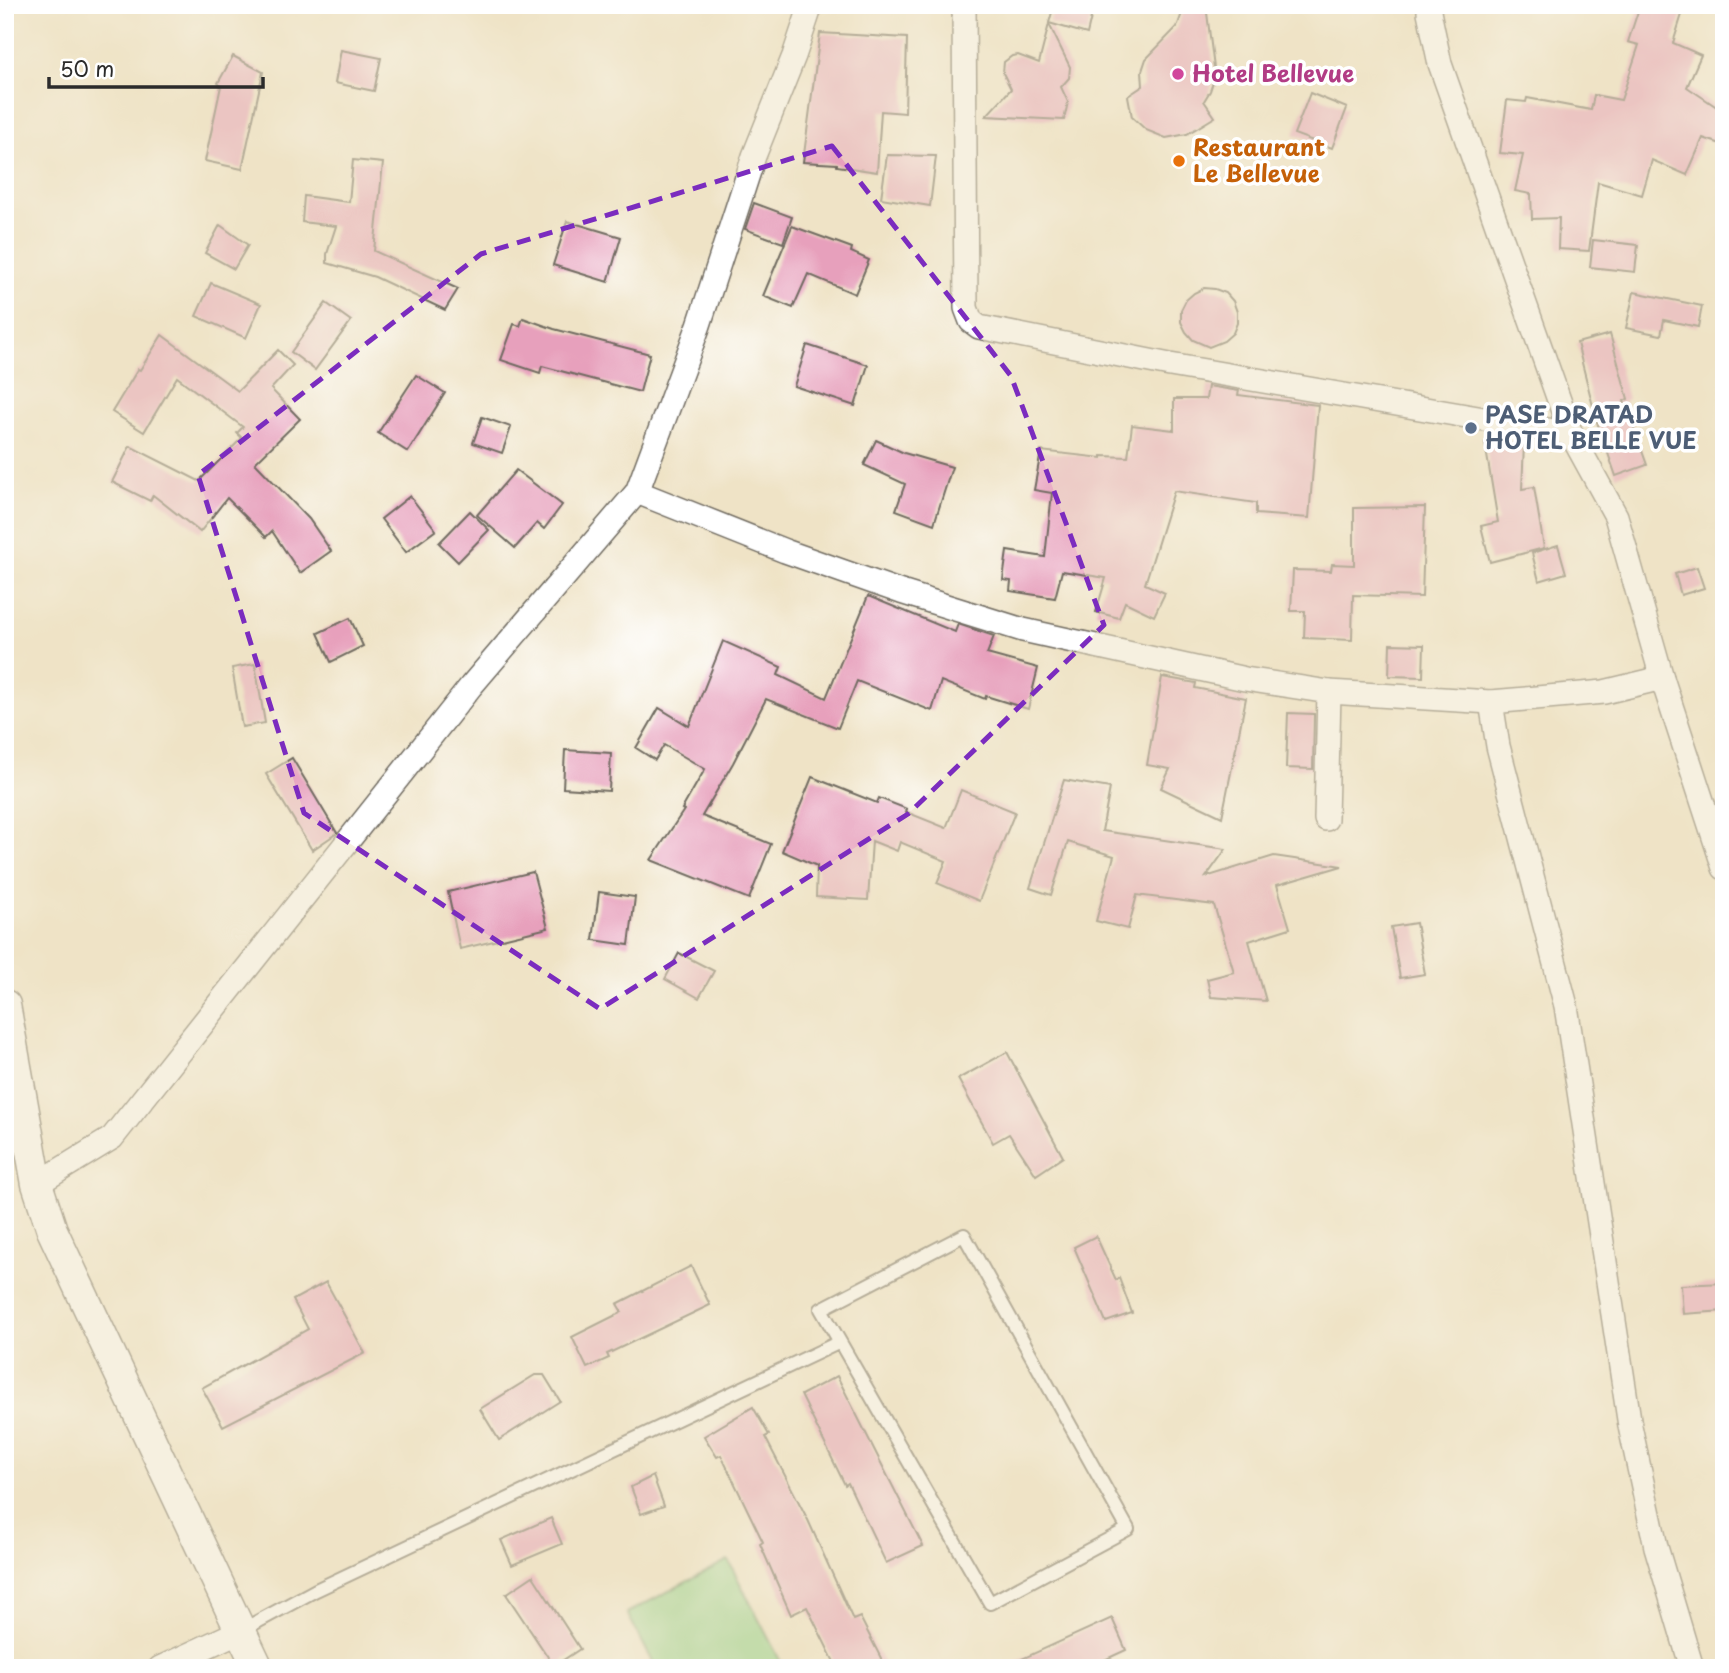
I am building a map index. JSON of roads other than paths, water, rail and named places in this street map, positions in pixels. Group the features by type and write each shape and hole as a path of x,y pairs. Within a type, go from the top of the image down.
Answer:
{"street":[{"path":"37,1184 112,1138 463,696 636,492 699,325 754,156 794,56 811,5"},
{"path":"964,5 965,308 971,321 979,327 1170,365 1571,434"},
{"path":"1430,5 1429,12 1440,64 1571,434 1616,516 1662,678 1724,868"},
{"path":"636,492 712,524 901,592 1023,629 1245,679 1329,692 1491,702 1604,692 1662,678"},
{"path":"1326,819 1329,692"},
{"path":"1491,702 1498,746 1566,1006 1630,1426 1656,1547 1692,1668"},
{"path":"5,1005 37,1184 52,1230 258,1668"},
{"path":"160,1668 242,1630"}],"lane":[{"path":"964,1235 1128,1529 990,1603 840,1342 821,1309 964,1235"},
{"path":"242,1630 316,1590 840,1342"}],"place":[{"name":"Hotel Bellevue","path":"1178,74"},
{"name":"Restaurant Le Bellevue","path":"1179,161"},
{"name":"PASE DRATAD HOTEL BELLE VUE","path":"1471,428"}]}
